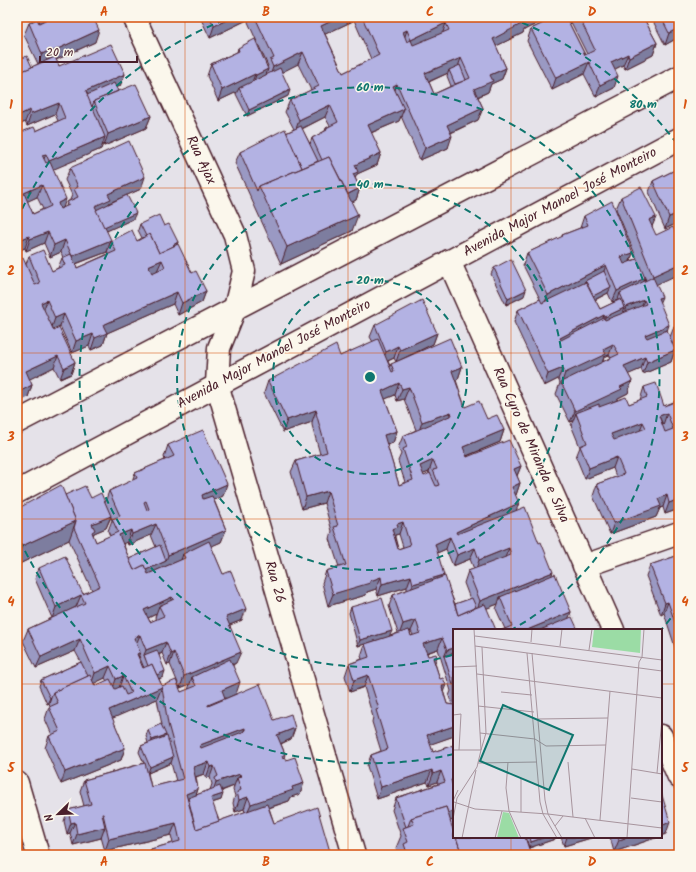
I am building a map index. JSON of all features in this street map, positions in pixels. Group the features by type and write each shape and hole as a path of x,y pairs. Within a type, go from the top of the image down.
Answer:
{"street":[{"name":"Rua Ajax","path":"134,17 236,235 244,270 235,308"},
{"path":"17,422 679,76"},
{"name":"Avenida Major Manoel José Monteiro","path":"17,492 679,139"},
{"name":"Rua Cyro de Miranda e Silva","path":"449,261 613,629"},
{"name":"Rua 26","path":"235,308 219,348 217,384 354,855"},
{"path":"584,566 679,533"},
{"path":"662,738 679,777"},
{"path":"17,783 38,855"}],"building":[{"path":"51,17 93,17 99,30 51,52 50,50 42,54 29,23 37,19 39,23"},
{"path":"210,17 233,17 214,26"},
{"path":"255,17 340,17 321,26 343,73 379,55 362,17 531,17 526,19 527,21 493,39 506,68 490,75 493,81 474,89 483,108 447,125 452,136 425,148 397,84 393,86 404,109 368,125 381,153 355,165 358,172 353,174 360,188 348,194 329,157 322,160 312,138 338,122 330,105 299,120 290,100 319,86 303,52 273,67 270,60 274,58","holes":["446,23 449,30 413,45 411,40","407,30 411,40 407,42 403,32","461,58 470,78 434,94 425,73"]},
{"path":"556,17 566,17 585,55 595,50 579,17 643,17 657,43 629,57 628,54 611,62 618,76 600,85 589,62 556,78 531,29"},
{"path":"661,17 679,17 679,28 669,33"},
{"path":"255,39 268,69 222,90 211,64 239,51 238,48"},
{"path":"111,44 125,74 86,91 105,137 49,161 46,154 42,155 46,163 50,162 66,199 58,203 60,209 69,205 67,202 78,197 74,189 78,187 70,168 129,141 145,177 108,194 111,199 95,206 111,240 72,256 65,240 54,245 48,232 30,239 29,236 17,241 17,134 34,127 36,131 65,118 59,103 31,114 30,110 17,116 17,73 55,57 59,66","holes":["42,185 51,206 33,214 24,193"]},
{"path":"27,56 32,67 17,73 17,60"},
{"path":"460,65 466,80 455,84 449,70"},
{"path":"280,68 290,90 249,110 239,88"},
{"path":"114,83 118,91 94,101 92,107 87,95"},
{"path":"136,84 151,116 108,134 94,101"},
{"path":"301,126 318,161 302,168 286,133"},
{"path":"285,129 302,168 259,186 257,191 240,152"},
{"path":"329,157 358,215 287,247 259,186"},
{"path":"679,168 679,213 669,217 653,181"},
{"path":"641,187 656,217 649,220 656,235 673,227 679,240 679,264 653,276 621,197"},
{"path":"127,195 136,213 104,227 96,210"},
{"path":"612,201 633,253 621,257 624,264 637,259 645,278 617,291 606,265 548,295 527,253 563,236 562,235 588,225 584,216"},
{"path":"159,215 164,226 169,224 178,242 173,245 174,246 159,253 150,234 146,236 140,224"},
{"path":"132,230 137,241 150,234 159,253 178,244 192,273 196,271 206,291 182,303 177,292 103,325 107,333 95,338 93,334 76,341 64,314 55,318 47,300 41,303 54,331 59,328 75,362 64,368 58,356 26,371 32,385 17,393 17,261 23,258 35,285 40,283 29,256 43,250 52,271 65,265 62,258 71,254 77,268 116,251 111,241","holes":["162,260 165,267 152,273 148,266"]},
{"path":"511,259 526,290 508,299 494,268"},
{"path":"604,271 611,287 593,296 585,281"},
{"path":"653,277 662,297 658,298 669,325 645,335 647,338 667,330 675,350 647,362 645,357 624,366 632,381 620,387 622,389 575,411 561,382 619,354 613,344 603,349 606,354 565,373 563,368 548,374 518,310 540,299 542,303 586,282 600,309 621,299 624,308 605,317 604,315 560,338 561,340 604,318 605,320 646,304 644,300 626,307 620,293"},
{"path":"422,300 437,333 400,350 398,346 386,352 375,325"},
{"path":"679,324 679,339 674,327"},
{"path":"450,338 462,367 452,371 465,407 479,401 487,419 497,415 504,430 463,447 467,457 509,440 521,466 514,469 520,483 512,487 519,503 456,532 457,534 525,507 539,543 541,542 553,572 480,601 468,571 511,555 509,548 479,560 475,548 457,555 450,537 435,544 444,575 413,584 411,576 382,584 381,577 370,581 370,583 333,594 326,571 346,565 334,527 338,526 328,491 306,497 296,461 327,452 317,413 316,410 287,420 268,381 336,345 340,356 378,339 392,372 394,371 391,364","holes":["399,383 402,389 409,387 422,422 451,412 452,415 403,436 407,447 403,449 413,480 399,485 384,435 397,431 382,391","433,460 437,469 433,470 439,485 436,486 430,473 424,476 420,466","403,522 410,545 398,549 392,529 398,527 397,524"]},
{"path":"656,383 664,406 679,400 679,499 669,503 667,495 658,499 661,506 614,523 597,484 624,474 617,457 589,468 580,446 587,443 576,413 599,404 599,407 626,397 629,404 647,397 644,387","holes":["667,413 673,429 665,432 659,416","643,422 646,428 614,440 611,434"]},
{"path":"203,430 227,484 202,495 203,499 212,496 226,530 168,555 156,524 132,534 131,530 119,535 134,570 144,565 148,574 185,558 183,554 209,541 223,574 231,571 246,609 226,617 241,652 184,676 174,652 171,654 166,642 146,650 140,635 134,638 140,652 137,654 143,668 152,664 162,686 176,680 181,692 196,686 192,677 230,659 240,682 222,690 225,698 208,706 260,684 274,720 291,714 295,728 277,735 285,754 282,756 283,758 284,757 286,760 295,757 304,783 292,787 293,790 251,804 248,797 239,800 237,792 241,790 237,778 241,777 240,774 216,782 215,778 218,776 214,766 210,767 208,762 193,767 198,789 186,794 196,829 267,804 274,823 317,807 331,855 205,855 204,852 195,855 152,855 151,849 180,841 176,823 109,839 103,814 105,827 77,834 75,822 71,823 68,810 91,804 84,780 145,763 151,787 183,779 168,724 162,687 109,710 125,748 65,772 49,736 60,731 49,707 58,703 53,692 90,675 95,686 110,679 115,689 122,686 126,695 131,693 123,676 116,679 110,666 95,673 80,639 41,657 28,629 85,603 81,595 56,607 39,568 65,556 83,594 100,586 74,528 76,521 65,495 85,486 91,498 101,493 111,516 92,524 95,530 92,532 96,542 118,532 112,519 120,516 109,491 137,478 135,473 174,456 168,445","holes":["146,501 149,509 147,510 144,502","172,597 174,599 159,606 164,616 150,622 144,610","245,728 245,731 201,748 200,745"]},
{"path":"61,485 76,521 22,546 19,540 17,541 17,509"},
{"path":"160,545 166,561 146,570 144,565 134,570 129,559"},
{"path":"679,555 679,634 668,602 665,603 650,565"},
{"path":"555,574 571,612 529,629 504,629 512,626 500,597"},
{"path":"445,576 458,615 485,604 496,629 453,629 453,648 447,650 442,638 423,644 428,656 436,654 437,657 433,658 440,679 443,678 446,685 442,686 442,688 447,704 453,705 453,726 427,735 433,752 453,745 453,779 451,780 453,787 453,811 448,813 446,807 411,818 408,826 406,827 396,798 445,782 441,771 433,774 432,770 381,787 371,755 388,749 376,710 379,709 368,675 354,680 349,664 369,657 365,644 409,630 411,636 420,633 416,620 403,624 393,595"},
{"path":"382,598 392,631 360,640 351,607"},
{"path":"472,598 476,607 458,615 455,604"},
{"path":"572,617 578,629 542,629"},
{"path":"157,650 165,671 157,675 152,664 148,666 144,655"},
{"path":"453,653 453,685 444,656"},
{"path":"81,662 88,676 53,692 50,698 41,680"},
{"path":"161,724 166,735 152,740 148,730"},
{"path":"167,736 173,757 150,767 141,746"},
{"path":"220,786 223,794 211,798 219,821 196,829 188,798"},
{"path":"662,795 670,822 662,826"},
{"path":"446,807 453,829 453,838 456,838 462,855 412,855 411,852 407,853 404,844 408,842 403,828 414,824 411,818"},
{"path":"453,820 453,829 450,821"},
{"path":"456,838 525,838 531,855 462,855"},
{"path":"530,838 542,838 531,842"}]}
